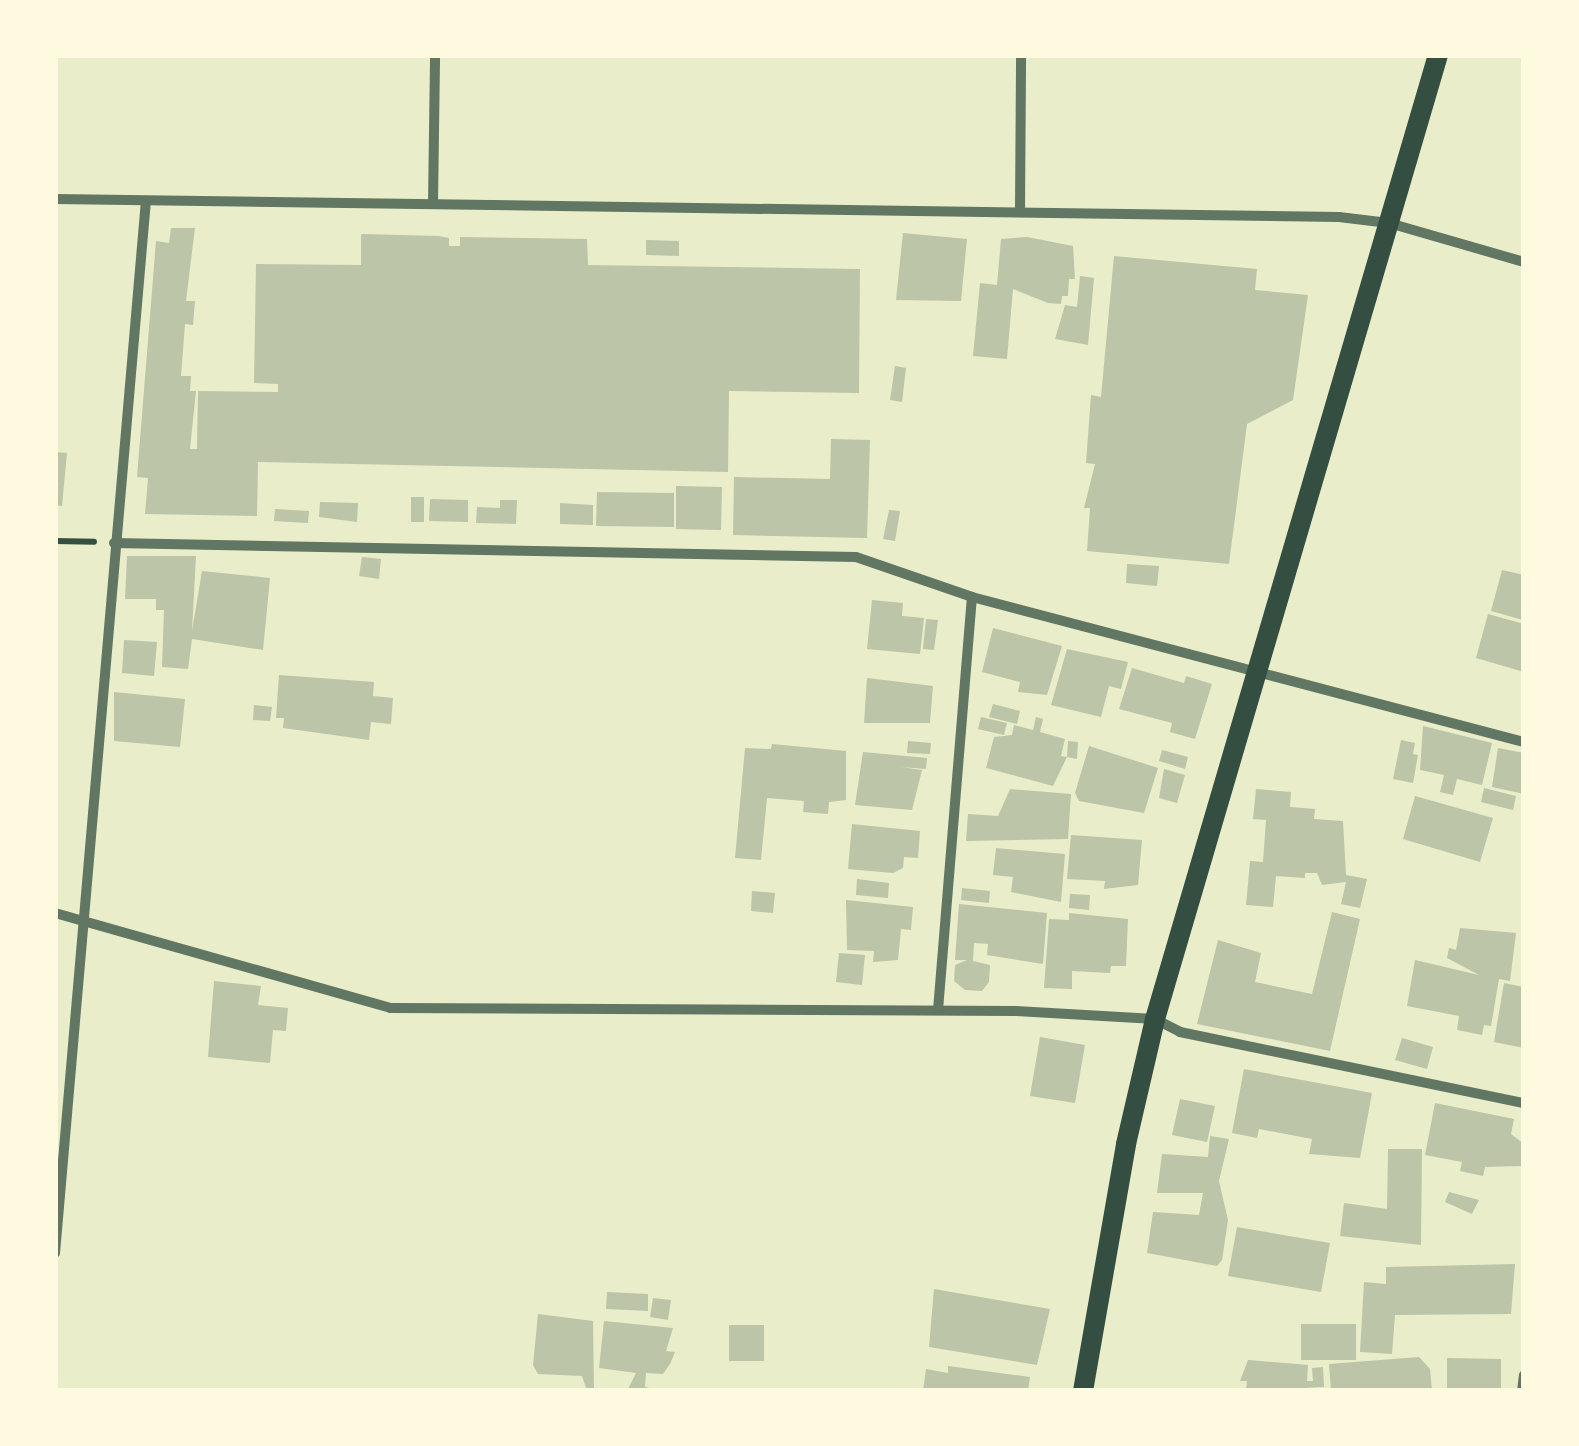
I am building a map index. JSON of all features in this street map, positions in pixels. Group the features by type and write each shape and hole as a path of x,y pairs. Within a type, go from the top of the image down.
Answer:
{"main road":[{"path":"1084,1391 1126,1144 1155,1019 1438,55"}],"street":[{"path":"433,204 435,55"},
{"path":"1020,210 1021,55"},
{"path":"55,199 1020,210 1388,223 1524,262"},
{"path":"55,1253 146,201"},
{"path":"114,542 856,557 972,596 1524,742"},
{"path":"938,1010 972,596"},
{"path":"55,913 86,918 390,1008 938,1010 1155,1019 1180,1032 1524,1103"},
{"path":"1522,1391 1524,1375"}],"path":[{"path":"55,540 114,542"}],"building":[{"path":"171,228 195,228 186,301 195,301 193,325 185,324 181,376 191,376 190,391 196,391 190,449 197,449 198,391 278,392 278,384 254,383 256,264 361,265 361,234 439,236 449,238 449,246 460,246 460,237 587,239 588,265 860,269 859,393 729,391 728,472 258,462 257,516 145,514 148,478 137,477 156,241 169,243"},
{"path":"903,233 967,239 961,301 896,300"},
{"path":"1027,237 1073,246 1075,279 1069,279 1068,296 1062,296 1061,304 1048,303 1013,289 1007,359 973,356 980,283 997,285 1001,239"},
{"path":"646,240 679,241 679,256 646,255"},
{"path":"1114,256 1257,269 1255,290 1308,295 1293,400 1247,424 1229,564 1087,551 1090,508 1084,508 1095,464 1086,463 1091,395 1101,397"},
{"path":"1080,276 1094,278 1088,345 1055,339 1065,305 1077,307"},
{"path":"895,366 906,368 902,402 890,400"},
{"path":"831,439 870,440 867,538 733,535 734,477 830,479"},
{"path":"55,452 67,453 62,506 55,505"},
{"path":"676,486 722,487 721,530 676,529"},
{"path":"597,492 674,493 674,527 596,526"},
{"path":"411,497 424,497 424,522 411,522"},
{"path":"430,499 468,500 468,522 429,521"},
{"path":"500,500 517,500 516,524 476,523 477,507 500,508"},
{"path":"320,502 358,503 357,522 319,517"},
{"path":"560,503 593,505 593,525 560,524"},
{"path":"275,509 309,511 308,523 274,521"},
{"path":"889,510 900,511 895,541 883,539"},
{"path":"127,556 196,556 192,631 202,571 270,578 263,650 192,639 188,669 162,667 164,610 156,610 156,599 125,599"},
{"path":"362,557 381,559 379,579 359,576"},
{"path":"1127,564 1159,566 1157,586 1126,583"},
{"path":"1502,570 1524,575 1523,620 1491,611"},
{"path":"872,600 903,603 902,616 924,618 920,654 867,649"},
{"path":"1488,614 1524,624 1524,672 1476,658"},
{"path":"926,619 938,620 934,650 923,649"},
{"path":"993,628 1062,646 1047,695 1018,692 1020,682 982,672"},
{"path":"124,640 157,642 154,676 122,673"},
{"path":"1067,649 1128,662 1121,689 1109,686 1101,717 1051,705"},
{"path":"1132,668 1184,683 1186,676 1212,684 1195,739 1170,732 1172,723 1119,709"},
{"path":"279,675 374,682 373,696 393,698 391,724 371,722 369,740 283,728 284,718 276,718"},
{"path":"867,678 933,686 930,723 864,723"},
{"path":"114,692 185,699 180,747 114,741"},
{"path":"993,704 1020,711 1017,724 989,717"},
{"path":"254,705 272,707 270,721 253,720"},
{"path":"981,717 1007,723 1004,735 978,729"},
{"path":"1036,717 1043,719 1040,732 1065,739 1061,756 1067,757 1053,786 986,768 994,737 1012,735 1014,725 1033,730"},
{"path":"1423,726 1492,743 1482,785 1457,779 1453,795 1440,792 1444,775 1420,770"},
{"path":"1401,740 1415,743 1413,754 1418,755 1413,783 1393,779"},
{"path":"908,741 931,743 930,754 907,753"},
{"path":"1068,741 1078,742 1077,759 1067,757"},
{"path":"772,744 846,751 846,800 829,802 828,814 803,812 804,801 767,798 761,860 735,858 745,748 771,749"},
{"path":"1089,746 1158,768 1144,813 1079,801 1075,793"},
{"path":"1498,748 1524,753 1524,794 1492,787"},
{"path":"1162,750 1188,757 1185,769 1159,761"},
{"path":"863,752 927,758 926,769 901,767 922,770 912,810 855,805"},
{"path":"1164,769 1185,775 1177,803 1159,798"},
{"path":"1484,788 1516,796 1513,810 1481,802"},
{"path":"1010,789 1071,794 1068,839 966,841 968,814 998,816"},
{"path":"1256,789 1291,792 1290,807 1315,809 1314,819 1343,821 1346,875 1367,879 1360,908 1341,904 1346,882 1322,885 1317,873 1305,873 1305,878 1276,876 1273,907 1246,905 1250,861 1263,862 1266,820 1253,819"},
{"path":"1415,796 1493,818 1480,862 1403,839"},
{"path":"852,824 920,831 918,858 904,857 903,868 893,873 848,869"},
{"path":"1071,835 1142,840 1138,885 1104,889 1105,881 1067,879"},
{"path":"996,848 1065,854 1061,902 1011,892 1013,877 993,875"},
{"path":"857,879 889,883 888,898 856,895"},
{"path":"962,888 990,891 989,903 961,900"},
{"path":"752,891 775,893 773,913 751,911"},
{"path":"1070,894 1090,895 1089,910 1069,908"},
{"path":"846,900 913,907 911,930 901,929 898,960 873,962 874,951 847,950"},
{"path":"959,904 1047,913 1043,964 987,955 988,944 974,943 973,961 990,965 989,982 982,991 965,990 954,981 955,965 967,960 955,960"},
{"path":"1332,912 1360,919 1330,1051 1197,1024 1218,940 1261,953 1255,982 1312,994"},
{"path":"1069,913 1128,919 1126,966 1111,966 1110,973 1072,971 1072,989 1044,988 1049,919 1069,920"},
{"path":"1460,928 1516,933 1510,981 1499,979 1491,1026 1484,1025 1482,1035 1457,1030 1459,1016 1407,1006 1415,960 1479,975 1447,958 1449,948 1456,950"},
{"path":"839,953 865,955 862,985 836,982"},
{"path":"214,981 261,986 258,1005 288,1008 286,1031 273,1030 270,1063 208,1057"},
{"path":"1504,983 1524,987 1524,1048 1494,1042"},
{"path":"1040,1037 1085,1045 1075,1103 1030,1096"},
{"path":"1402,1038 1433,1047 1427,1069 1395,1060"},
{"path":"1244,1069 1372,1093 1360,1158 1309,1154 1312,1139 1259,1129 1257,1138 1232,1133"},
{"path":"1180,1099 1215,1106 1207,1142 1172,1135"},
{"path":"1435,1103 1514,1119 1511,1134 1524,1144 1524,1177 1521,1166 1485,1167 1483,1176 1460,1171 1462,1162 1425,1155"},
{"path":"1210,1136 1229,1139 1219,1181 1228,1220 1222,1260 1217,1266 1147,1253 1153,1212 1199,1215 1203,1193 1157,1193 1162,1154 1208,1157"},
{"path":"1388,1149 1422,1149 1421,1245 1340,1236 1344,1203 1387,1209"},
{"path":"1449,1192 1479,1200 1472,1214 1445,1202"},
{"path":"1237,1227 1330,1243 1321,1292 1228,1276"},
{"path":"1515,1264 1511,1314 1395,1315 1392,1354 1360,1352 1364,1282 1386,1284 1386,1267"},
{"path":"934,1289 1050,1309 1037,1365 929,1347"},
{"path":"607,1292 648,1294 648,1311 606,1309"},
{"path":"653,1298 671,1300 668,1320 650,1317"},
{"path":"538,1314 593,1321 594,1391 587,1391 582,1376 538,1374 533,1365"},
{"path":"604,1321 673,1328 666,1351 675,1352 670,1364 663,1374 646,1373 645,1387 663,1391 627,1391 636,1373 599,1368"},
{"path":"1301,1324 1356,1324 1356,1360 1301,1360"},
{"path":"729,1325 764,1325 764,1361 729,1361"},
{"path":"1419,1357 1430,1369 1432,1391 1331,1391 1329,1364"},
{"path":"1447,1358 1501,1359 1501,1391 1447,1391"},
{"path":"1248,1360 1308,1365 1307,1381 1313,1381 1312,1368 1323,1367 1324,1387 1246,1391 1247,1381 1240,1381"},
{"path":"948,1366 1030,1377 1028,1391 923,1391 926,1369 948,1373"}]}
